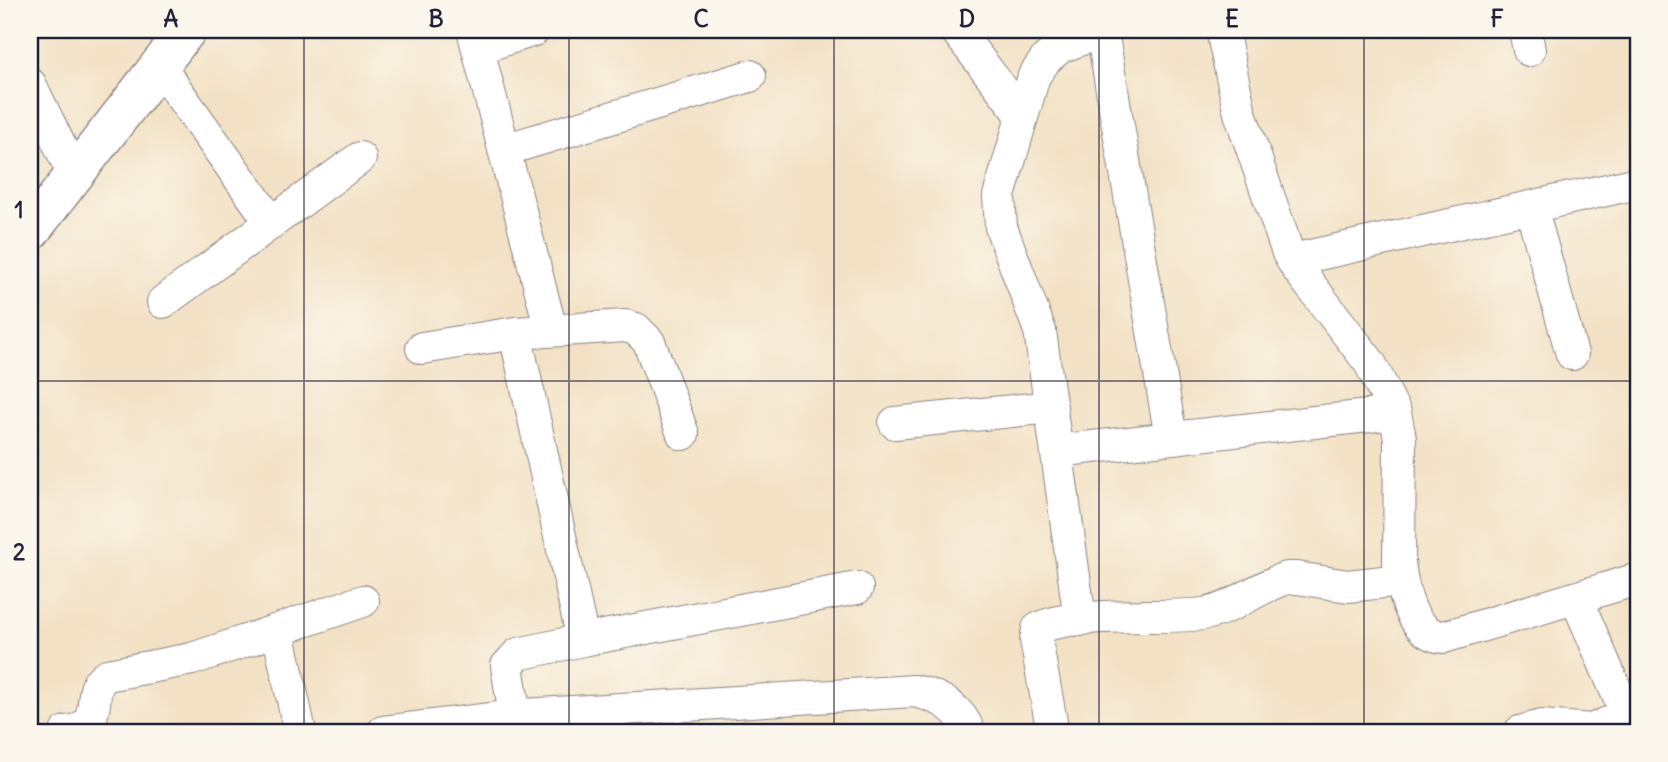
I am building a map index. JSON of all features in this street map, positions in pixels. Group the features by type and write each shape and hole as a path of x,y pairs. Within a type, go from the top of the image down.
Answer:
{"main road":[{"path":"30,232 170,44"}],"street":[{"path":"534,30 475,39 551,330"},
{"path":"956,30 1022,115"},
{"path":"1222,30 1240,113 1292,260 1370,363 1395,413 1400,438 1401,580 1415,619 1421,627 1436,636 1444,636 1638,579"},
{"path":"1080,620 1040,331 1001,228 999,196 1034,76 1046,59 1060,47 1104,31 1171,438"},
{"path":"170,44 271,222"},
{"path":"504,150 750,76"},
{"path":"30,84 74,176"},
{"path":"163,302 360,158"},
{"path":"1292,260 1638,183"},
{"path":"1531,207 1572,354"},
{"path":"422,348 515,333 625,326 643,334 649,342 683,434"},
{"path":"515,333 583,640"},
{"path":"895,423 1051,407"},
{"path":"1057,451 1395,413"},
{"path":"1051,732 1036,634 1038,629 1044,626 1080,620 1213,612 1287,578 1349,586 1401,580"},
{"path":"510,722 506,672 511,659 518,654 857,588"},
{"path":"1520,732 1542,726 1592,730 1630,724 1576,597"},
{"path":"66,732 81,729 93,715 97,687 102,678 192,660 363,601"},
{"path":"278,631 297,729 300,732"},
{"path":"383,732 914,691 935,695 953,707 969,732"}]}
